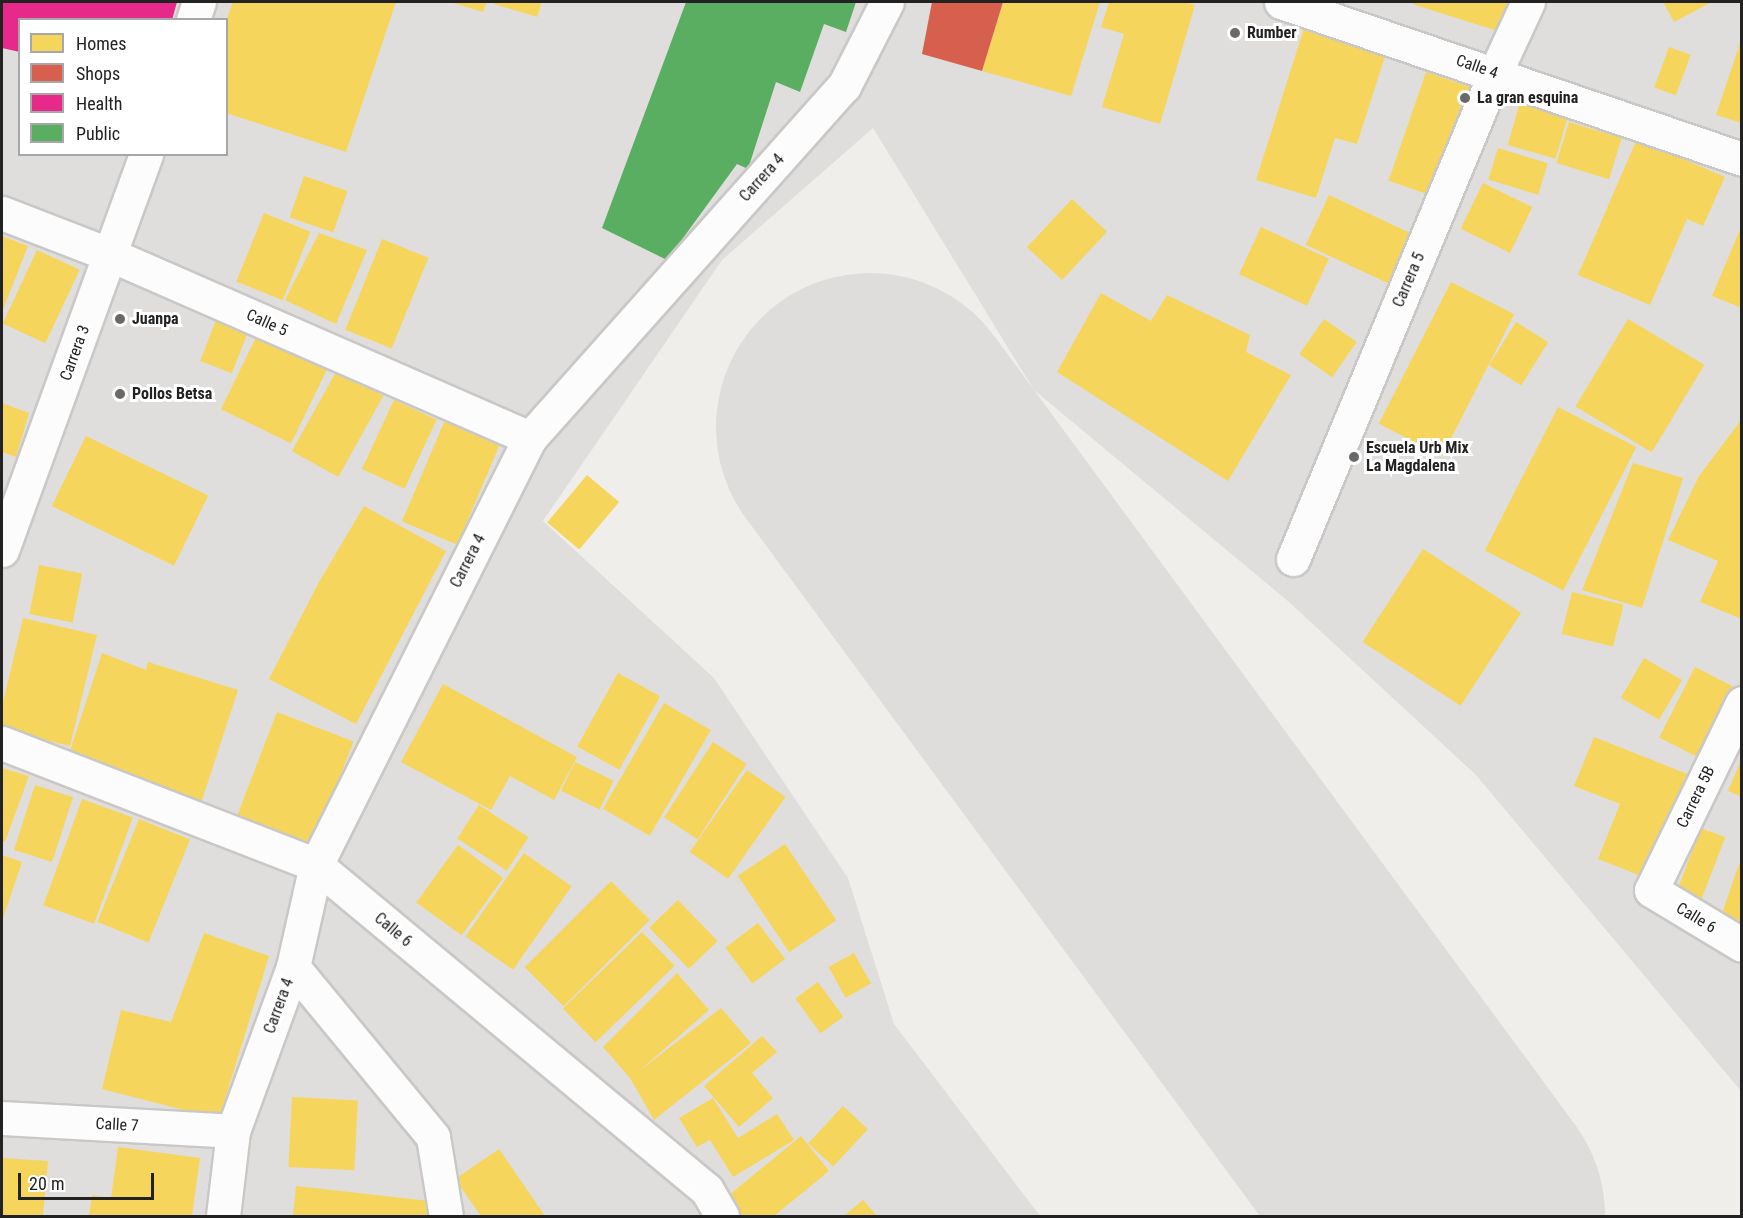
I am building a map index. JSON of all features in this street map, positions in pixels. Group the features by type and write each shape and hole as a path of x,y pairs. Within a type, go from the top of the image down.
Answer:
{"street":[{"path":"194,18 199,2"},
{"name":"Carrera 4","path":"223,1216 233,1131 293,967 316,866 530,438 844,86 887,2"},
{"name":"Calle 4","path":"1281,2 1742,159"},
{"name":"Carrera 5","path":"1293,559 1495,73 1528,2"},
{"name":"Carrera 3","path":"2,550 145,156"},
{"name":"Calle 5","path":"2,213 111,255 530,438"},
{"name":"Carrera 5B","path":"1651,890 1742,703"},
{"name":"Calle 6","path":"2,743 316,866 707,1190 722,1216"},
{"name":"Calle 6","path":"1651,890 1742,945"},
{"path":"293,967 433,1137 446,1216"},
{"name":"Calle 7","path":"2,1118 233,1131"}],"shaded area":[{"path":"2,2 1741,2 1741,1091 1476,775 1289,602 1034,390 873,128 722,260 543,521 714,678 848,878 894,1024 1040,1216 2,1216"}],"building: Homes":[{"path":"233,2 396,2 346,152 228,114 227,18"},
{"path":"450,2 487,2 483,12"},
{"path":"495,2 542,2 537,17 494,4"},
{"path":"1003,2 1100,2 1071,96 982,71"},
{"path":"1109,2 1184,2 1195,5 1160,124 1102,107 1124,34 1101,27"},
{"path":"1413,2 1514,2 1504,33 1412,4"},
{"path":"1663,2 1712,2 1674,22"},
{"path":"1304,28 1386,53 1357,144 1335,138 1316,198 1256,180"},
{"path":"1742,40 1742,123 1716,115"},
{"path":"1669,47 1691,55 1676,95 1654,87"},
{"path":"1426,72 1479,90 1442,199 1389,181"},
{"path":"1522,95 1570,109 1556,159 1508,145"},
{"path":"1569,122 1622,138 1609,179 1556,163"},
{"path":"1637,139 1725,177 1703,226 1687,219 1650,305 1578,275"},
{"path":"1498,148 1548,163 1538,195 1488,180"},
{"path":"304,176 347,191 333,233 290,218"},
{"path":"1483,183 1532,207 1510,253 1461,229"},
{"path":"1329,195 1418,236 1395,286 1306,245"},
{"path":"1072,199 1107,232 1062,280 1027,247"},
{"path":"264,213 310,232 283,300 236,282"},
{"path":"1742,225 1742,308 1712,296"},
{"path":"1261,227 1329,259 1307,306 1239,274"},
{"path":"319,233 367,250 336,324 285,300"},
{"path":"2,236 28,246 2,312"},
{"path":"382,239 428,258 392,349 345,330"},
{"path":"37,250 80,270 45,343 3,323"},
{"path":"1451,282 1514,314 1442,456 1379,424"},
{"path":"1101,293 1151,321 1167,295 1250,335 1246,352 1291,375 1228,481 1057,372"},
{"path":"1324,319 1357,342 1332,377 1299,354"},
{"path":"1628,319 1704,365 1652,452 1575,406"},
{"path":"216,320 248,332 232,373 200,361"},
{"path":"1516,322 1548,342 1521,385 1489,365"},
{"path":"259,331 329,365 291,443 221,409"},
{"path":"337,370 383,396 338,477 292,451"},
{"path":"394,400 437,420 404,489 362,469"},
{"path":"2,403 29,413 16,457 2,452"},
{"path":"1558,407 1636,447 1563,590 1485,550"},
{"path":"1742,419 1742,619 1700,602 1718,561 1668,540 1699,476"},
{"path":"445,420 500,443 457,545 402,521"},
{"path":"86,436 208,496 174,566 52,506"},
{"path":"1633,463 1683,478 1642,608 1582,590"},
{"path":"587,475 619,502 579,549 547,522"},
{"path":"364,506 446,551 356,724 269,679 319,582"},
{"path":"1423,549 1521,613 1461,706 1363,642"},
{"path":"39,565 82,573 73,622 29,614"},
{"path":"1572,592 1623,605 1613,647 1562,634"},
{"path":"23,618 97,635 70,746 2,730 2,707"},
{"path":"102,653 146,670 148,662 238,690 201,803 68,757"},
{"path":"1644,658 1682,680 1659,720 1621,698"},
{"path":"1695,667 1740,690 1705,761 1659,737"},
{"path":"618,673 660,696 619,770 577,746"},
{"path":"443,684 577,757 554,800 510,776 491,810 401,762"},
{"path":"664,703 711,730 650,836 603,809"},
{"path":"277,712 354,741 312,850 235,820"},
{"path":"1594,737 1690,775 1649,879 1598,859 1620,804 1574,786"},
{"path":"713,742 747,764 698,839 664,817"},
{"path":"1742,758 1742,797 1728,791"},
{"path":"575,762 614,781 600,810 561,791"},
{"path":"2,768 29,776 5,842 2,841"},
{"path":"747,770 786,797 728,879 690,852"},
{"path":"35,785 73,797 52,862 14,850"},
{"path":"82,799 133,817 94,924 43,905"},
{"path":"479,805 528,837 507,871 457,839"},
{"path":"139,819 190,840 148,943 97,922"},
{"path":"1701,828 1725,837 1700,904 1676,894"},
{"path":"785,844 836,920 789,952 738,876"},
{"path":"458,845 503,878 462,935 416,902"},
{"path":"524,853 572,886 513,970 465,937"},
{"path":"2,855 22,862 2,921"},
{"path":"1739,864 1742,865 1742,930 1719,922"},
{"path":"611,881 650,920 564,1006 525,967"},
{"path":"678,900 718,941 689,969 649,928"},
{"path":"758,923 785,959 752,984 725,948"},
{"path":"642,932 675,966 596,1042 563,1008"},
{"path":"204,933 269,956 219,1119 102,1089 121,1010 171,1022"},
{"path":"854,953 871,984 846,998 829,967"},
{"path":"677,973 709,1010 639,1071 721,1008 751,1043 654,1120 630,1078 603,1047"},
{"path":"818,982 843,1017 821,1033 795,998"},
{"path":"762,1036 777,1052 752,1073 773,1098 739,1127 704,1086"},
{"path":"292,1097 358,1100 354,1170 288,1167"},
{"path":"713,1098 738,1138 777,1114 794,1140 733,1177 710,1140 697,1147 679,1118"},
{"path":"843,1106 868,1129 833,1166 808,1143"},
{"path":"801,1136 829,1171 774,1216 737,1216 723,1200"},
{"path":"118,1147 200,1158 192,1216 89,1216 92,1195 111,1198"},
{"path":"499,1149 545,1216 481,1216 455,1179"},
{"path":"2,1158 48,1161 43,1216 2,1216"},
{"path":"296,1186 438,1202 437,1216 293,1216"},
{"path":"863,1200 877,1216 844,1216"}],"building: Shops":[{"path":"932,2 1003,2 982,71 922,54"}],"building: Health":[{"path":"2,2 177,2 173,18 18,18 18,52 2,48"}],"building: Public":[{"path":"686,2 856,2 846,32 824,24 800,92 776,82 748,169 737,164 667,260 602,228"}],"runway":[{"path":"870,427 1451,1216"}],"place":[{"name":"Rumber","path":"1235,33"},
{"name":"La gran esquina","path":"1465,98"},
{"name":"Juanpa","path":"120,319"},
{"name":"Pollos Betsa","path":"120,394"},
{"name":"Escuela Urb Mix La Magdalena","path":"1354,457"}]}
